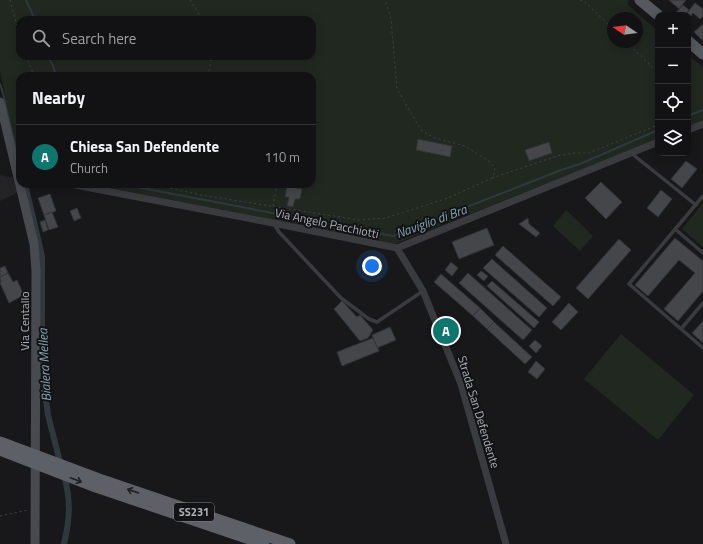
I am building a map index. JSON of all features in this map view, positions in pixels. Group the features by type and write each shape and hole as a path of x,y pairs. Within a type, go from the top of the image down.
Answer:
{"highway":[{"name":"SS231","path":"0,442 97,483 264,544"},
{"name":"SS231","path":"0,450 97,483 290,544"}],"main road":[{"path":"640,0 655,13"},
{"path":"691,44 703,54"},
{"name":"Via Centallo","path":"0,102 3,124 16,169"},
{"name":"Via Centallo","path":"21,188 34,244 36,271 35,544"}],"street":[{"path":"691,129 703,124"},
{"path":"397,248 655,143"},
{"name":"Via Angelo Pacchiotti","path":"91,188 397,248"},
{"name":"Strada San Defendente","path":"397,248 423,291 461,384 506,544"}],"lane":[{"path":"631,153 696,205"},
{"path":"703,196 629,284 703,348"},
{"path":"273,223 279,232 341,298 369,319 376,322 423,291"},
{"path":"675,230 703,253"},
{"path":"681,329 703,303"}],"path":[{"path":"10,0 16,22"},
{"path":"190,0 200,16"},
{"path":"384,0 391,19 397,89 418,125 422,131 435,138 465,146 490,162 494,167 495,172 492,178"},
{"path":"580,0 585,2 607,23"},
{"path":"632,48 655,70"},
{"path":"28,60 32,72"},
{"path":"209,72 211,60"},
{"path":"169,188 201,195 358,220 386,218 448,198 492,178 557,156 574,153 589,153 655,126"},
{"path":"274,206 276,188"},
{"path":"0,516 35,510"}],"shaded area":[{"path":"0,0 629,0 627,4 636,12 607,12 607,48 643,48 643,18 655,28 655,140 395,244 111,188 316,188 316,72 16,72 16,146 0,71"},
{"path":"691,57 703,67 703,121 691,126"},
{"path":"0,175 14,178 16,188 18,188 19,192 0,201"},
{"path":"703,203 703,247 682,229"},
{"path":"566,210 593,236 580,251 553,226"},
{"path":"621,334 694,395 658,440 584,379"}],"building":[{"path":"669,0 686,0 679,9"},
{"path":"695,3 703,9 703,16 700,19 693,13 691,16 691,12 688,12"},
{"path":"683,5 689,10 687,12 677,12"},
{"path":"703,24 703,41 694,32"},
{"path":"418,139 452,146 450,157 416,150"},
{"path":"549,142 552,153 529,161 525,150"},
{"path":"686,161 697,169 682,188 671,179"},
{"path":"601,182 622,202 606,219 585,198"},
{"path":"287,188 302,189 300,199 295,199 293,207 287,206 289,197 285,197"},
{"path":"661,190 672,199 658,217 647,208"},
{"path":"50,194 56,211 44,215 38,198"},
{"path":"77,208 81,218 74,221 70,211"},
{"path":"52,212 58,227 49,230 44,215"},
{"path":"528,218 529,224 540,233 536,237 519,224"},
{"path":"45,220 48,230 43,232 40,222"},
{"path":"487,228 494,245 459,259 452,242"},
{"path":"675,238 703,261 703,291 678,321 664,309 695,273 679,260 648,296 635,285"},
{"path":"619,239 631,250 588,299 576,288"},
{"path":"503,246 561,297 553,306 495,255"},
{"path":"492,259 547,308 539,317 483,268"},
{"path":"451,262 458,268 452,276 445,270"},
{"path":"5,266 8,273 0,277 0,268"},
{"path":"481,271 488,276 484,281 477,275"},
{"path":"8,273 13,282 17,280 24,295 9,303 0,283 0,277"},
{"path":"468,273 532,330 523,340 459,283"},
{"path":"441,274 480,308 473,316 434,282"},
{"path":"492,281 539,322 534,328 487,286"},
{"path":"342,301 357,317 360,315 373,330 368,338 360,341 334,309"},
{"path":"569,303 578,312 561,330 552,322"},
{"path":"480,308 494,322 487,329 473,316"},
{"path":"703,321 703,343 692,333"},
{"path":"494,322 532,357 525,364 487,329"},
{"path":"445,324 452,335 447,338 440,327"},
{"path":"390,327 396,340 377,348 372,335"},
{"path":"373,338 379,351 342,366 337,352"},
{"path":"535,340 542,346 536,353 529,346"},
{"path":"536,361 545,369 537,379 528,372"}],"waterway":[{"path":"26,0 33,16"},
{"path":"50,60 55,72"},
{"name":"Naviglio di Bra","path":"0,84 16,149"},
{"name":"Naviglio di Bra","path":"691,115 703,110"},
{"name":"Naviglio di Bra","path":"142,188 393,236 561,170 580,164 655,131"},
{"name":"Bialera Mellea","path":"26,188 42,256 42,369 48,415 61,466"},
{"name":"Bialera Mellea","path":"64,475 69,501 68,526 64,544"}],"place":[{"name":"Chiesa San Defendente","path":"446,331"}]}
